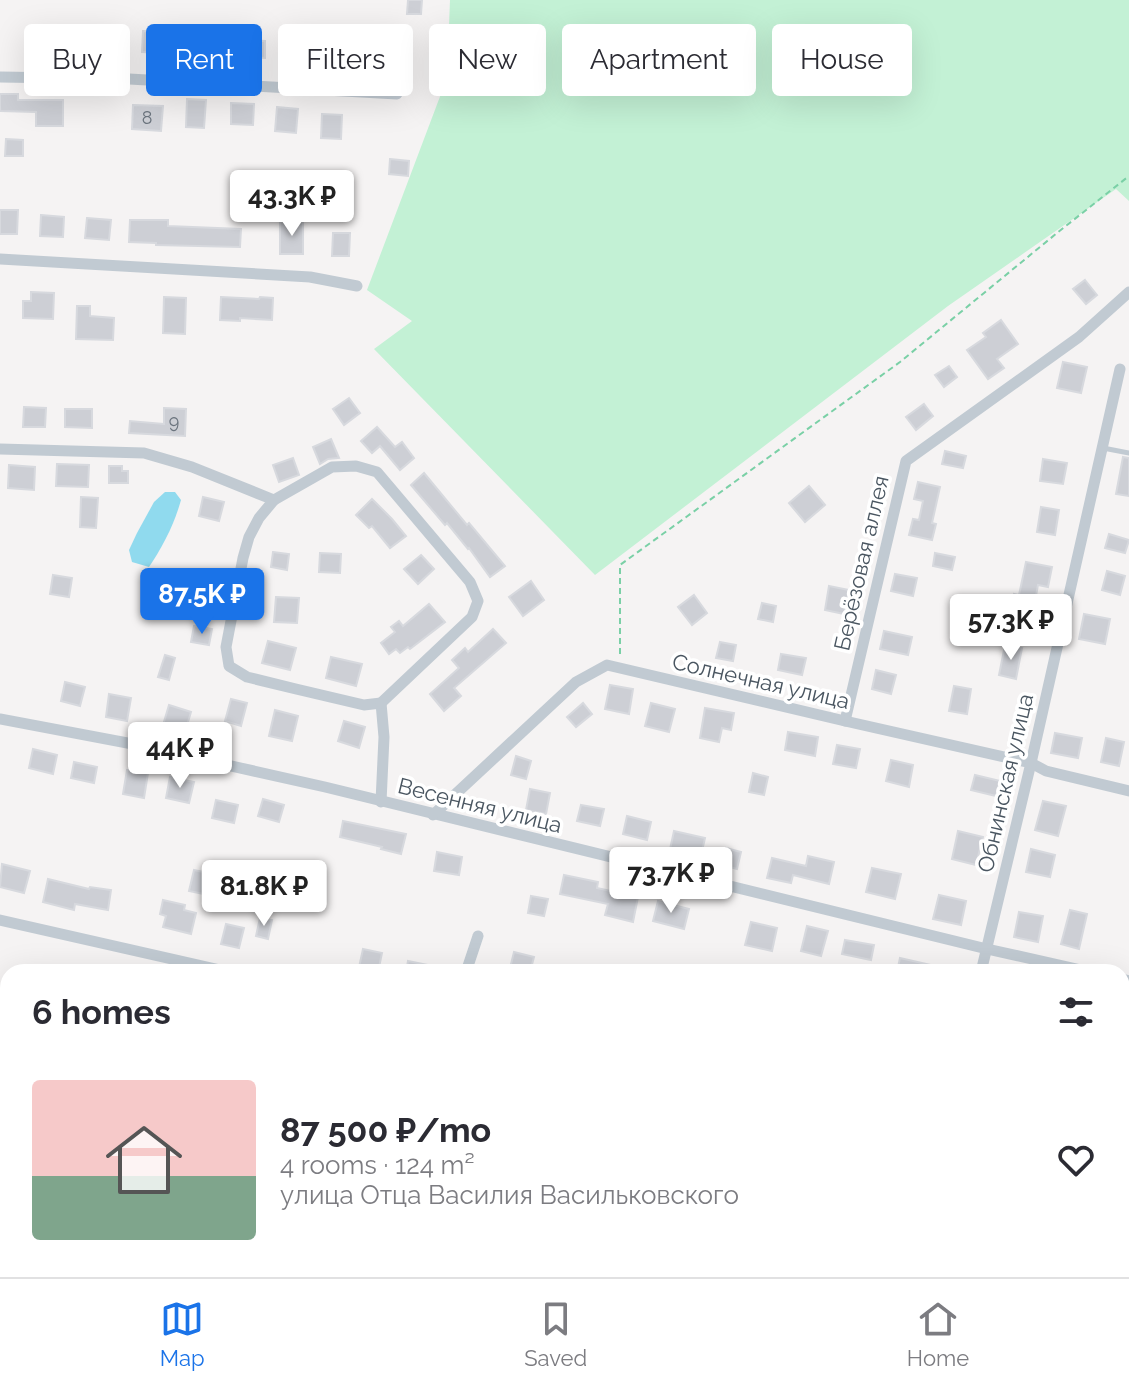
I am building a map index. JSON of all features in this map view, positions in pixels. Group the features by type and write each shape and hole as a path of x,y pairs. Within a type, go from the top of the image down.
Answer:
{"street":[{"path":"0,77 129,79 278,87"},
{"path":"0,259 310,277 357,286"},
{"name":"Берёзовая аллея","path":"845,721 906,461 1079,337 1129,292"},
{"name":"Обнинская улица","path":"983,964 1120,369"},
{"path":"0,449 144,453 210,473 274,500"},
{"path":"356,466 377,472 470,582 478,601 472,617 381,703 364,705 247,677 229,666 226,647 249,537 274,500 332,467 356,466"},
{"name":"Солнечная улица","path":"433,815 576,682 607,665 1031,763 1046,771 1129,791"},
{"path":"381,703 384,737 381,802"},
{"name":"Весенняя улица","path":"0,719 153,748 1054,964"},
{"path":"0,920 194,964"},
{"path":"469,964 478,936"}],"lane":[{"path":"1102,447 1129,453"}],"path":[{"path":"620,668 620,565 900,362 1129,176"}],"green space":[{"path":"450,0 1129,0 1129,201 1116,189 948,306 595,575 374,349 412,321 367,290 440,96 546,96 546,24 449,24"}],"water":[{"path":"165,492 175,492 181,500 168,535 149,567 132,562 129,550 137,533 154,502"}],"building":[{"path":"408,0 422,0 421,14 407,14"},
{"path":"143,31 146,31 146,52 142,52"},
{"path":"262,41 265,41 265,58 262,58"},
{"path":"0,94 18,94 18,100 63,100 63,126 36,126 36,112 0,111"},
{"path":"187,99 206,100 204,128 186,127"},
{"path":"231,103 254,104 253,125 231,124"},
{"path":"133,105 163,106 161,131 132,129"},
{"path":"277,107 298,109 296,133 275,131"},
{"path":"322,114 342,115 341,139 321,138"},
{"path":"6,139 23,140 23,156 5,156"},
{"path":"390,159 409,161 408,176 389,174"},
{"path":"0,210 18,210 17,234 0,234"},
{"path":"41,215 64,217 63,237 40,236"},
{"path":"87,218 111,220 109,240 85,238"},
{"path":"130,220 168,220 168,226 241,229 240,247 129,242"},
{"path":"280,222 303,222 303,254 280,254"},
{"path":"333,233 350,233 349,256 332,256"},
{"path":"1085,280 1097,295 1086,304 1073,289"},
{"path":"31,292 54,293 53,319 23,318 23,301 31,301"},
{"path":"164,297 186,298 185,334 163,333"},
{"path":"221,297 273,298 272,320 220,320"},
{"path":"77,306 90,306 90,316 114,318 113,340 76,339"},
{"path":"1001,320 1018,344 997,359 1004,368 988,379 967,350 986,337 983,333"},
{"path":"1063,362 1087,367 1081,393 1057,388"},
{"path":"949,366 957,377 944,387 935,375"},
{"path":"349,398 360,413 344,425 333,409"},
{"path":"924,404 933,416 916,430 906,417"},
{"path":"24,407 46,408 45,427 23,427"},
{"path":"164,408 186,409 185,436 129,433 130,421 164,424"},
{"path":"65,409 92,409 92,428 65,427"},
{"path":"377,427 395,447 402,442 414,458 400,470 380,446 372,453 361,441"},
{"path":"331,439 339,458 320,464 313,447"},
{"path":"945,451 966,456 963,468 942,464"},
{"path":"1123,457 1129,458 1129,496 1116,494"},
{"path":"293,458 299,475 279,482 273,465"},
{"path":"1043,459 1067,463 1063,484 1040,481"},
{"path":"57,464 89,465 88,487 56,486"},
{"path":"9,465 35,467 34,490 8,488"},
{"path":"109,466 122,466 122,471 128,471 128,483 109,483"},
{"path":"424,473 505,566 490,577 469,548 411,485"},
{"path":"918,482 940,487 932,523 936,524 932,540 909,535 913,519 919,520 923,501 914,499"},
{"path":"809,486 825,505 805,522 789,503"},
{"path":"81,497 98,498 96,528 80,527"},
{"path":"203,497 224,502 219,521 199,516"},
{"path":"372,499 406,536 390,548 372,526 369,528 356,515"},
{"path":"1041,507 1059,510 1055,535 1037,532"},
{"path":"1109,534 1129,540 1125,553 1105,548"},
{"path":"273,552 289,554 287,570 271,567"},
{"path":"320,553 341,554 340,573 319,572"},
{"path":"935,553 955,557 952,570 933,566"},
{"path":"421,555 434,569 418,584 404,569"},
{"path":"1026,562 1052,567 1048,587 1038,585 1030,628 1009,624 1014,594 1019,595"},
{"path":"1107,571 1125,576 1120,595 1102,590"},
{"path":"895,574 917,578 913,596 891,591"},
{"path":"53,575 72,578 69,597 50,594"},
{"path":"204,579 224,583 221,598 201,594"},
{"path":"531,581 544,600 523,616 509,597"},
{"path":"829,586 849,590 844,614 825,610"},
{"path":"694,595 707,613 692,625 678,607"},
{"path":"276,597 299,598 297,623 274,622"},
{"path":"762,603 776,606 773,622 758,619"},
{"path":"429,604 445,622 410,649 408,647 400,653 396,649 389,654 381,643 395,632 391,627 399,621 403,626"},
{"path":"1084,614 1110,619 1105,644 1079,639"},
{"path":"194,626 212,629 209,645 191,642"},
{"path":"493,629 506,643 454,688 461,696 444,711 430,694 459,668 452,660 465,648 468,652"},
{"path":"884,631 912,637 908,655 880,649"},
{"path":"268,641 296,648 290,670 262,663"},
{"path":"720,642 736,645 733,661 716,658"},
{"path":"1005,645 1022,648 1016,679 999,675"},
{"path":"781,654 806,658 802,675 778,670"},
{"path":"165,655 175,658 169,680 158,677"},
{"path":"331,657 362,664 356,686 326,678"},
{"path":"876,670 896,675 891,694 872,689"},
{"path":"65,682 85,687 80,706 61,701"},
{"path":"610,685 633,689 629,714 605,709"},
{"path":"954,686 971,689 967,714 949,711"},
{"path":"109,694 131,698 127,721 106,717"},
{"path":"231,699 247,703 241,726 225,721"},
{"path":"583,703 592,714 576,727 567,717"},
{"path":"651,703 675,709 669,732 645,726"},
{"path":"169,705 191,712 185,732 163,725"},
{"path":"705,708 734,713 731,730 722,728 719,742 700,738"},
{"path":"275,710 298,716 292,741 269,736"},
{"path":"344,721 365,727 359,748 338,741"},
{"path":"788,732 818,737 815,756 785,750"},
{"path":"1055,733 1082,738 1078,758 1051,753"},
{"path":"1106,738 1124,742 1119,766 1101,762"},
{"path":"837,745 860,749 856,768 833,764"},
{"path":"33,749 57,755 53,774 29,768"},
{"path":"516,756 531,761 526,779 511,775"},
{"path":"891,760 913,765 909,787 886,781"},
{"path":"74,762 97,767 94,783 71,778"},
{"path":"127,770 148,773 144,798 123,794"},
{"path":"753,773 768,777 764,795 749,792"},
{"path":"975,775 1000,781 996,796 971,790"},
{"path":"170,777 194,782 189,803 166,798"},
{"path":"530,789 550,793 546,814 526,810"},
{"path":"263,799 284,805 279,822 258,816"},
{"path":"216,800 238,805 234,823 212,818"},
{"path":"1043,801 1066,806 1058,836 1035,830"},
{"path":"581,805 604,809 600,826 577,821"},
{"path":"627,816 651,822 647,840 623,834"},
{"path":"343,821 406,834 401,854 340,837"},
{"path":"674,831 705,838 700,860 669,854"},
{"path":"958,831 983,837 976,865 952,859"},
{"path":"726,848 741,852 737,869 722,865"},
{"path":"1031,849 1055,855 1050,877 1026,872"},
{"path":"437,852 462,857 459,875 434,871"},
{"path":"808,856 834,862 829,884 793,875 791,883 767,878 772,858 806,866"},
{"path":"2,864 30,871 24,893 0,887"},
{"path":"872,868 901,874 895,899 866,892"},
{"path":"194,870 228,877 223,898 189,891"},
{"path":"564,875 598,882 597,888 638,897 633,922 605,915 608,904 560,894"},
{"path":"48,879 89,889 111,890 108,910 75,904 74,910 43,902"},
{"path":"939,895 966,901 961,925 933,919"},
{"path":"531,896 548,899 544,916 528,913"},
{"path":"163,900 185,905 184,910 196,913 191,934 163,927 166,916 160,914"},
{"path":"658,901 689,909 684,929 653,921"},
{"path":"1070,910 1087,914 1079,949 1061,944"},
{"path":"1019,912 1043,916 1038,942 1014,937"},
{"path":"260,918 272,920 268,939 256,936"},
{"path":"751,922 777,928 772,951 745,945"},
{"path":"226,924 244,928 239,948 221,944"},
{"path":"807,926 828,931 821,956 801,951"},
{"path":"845,940 874,945 871,960 842,954"},
{"path":"363,949 382,953 380,964 360,964"},
{"path":"514,952 534,957 532,964 511,964"},
{"path":"900,958 926,964 899,964"}]}
